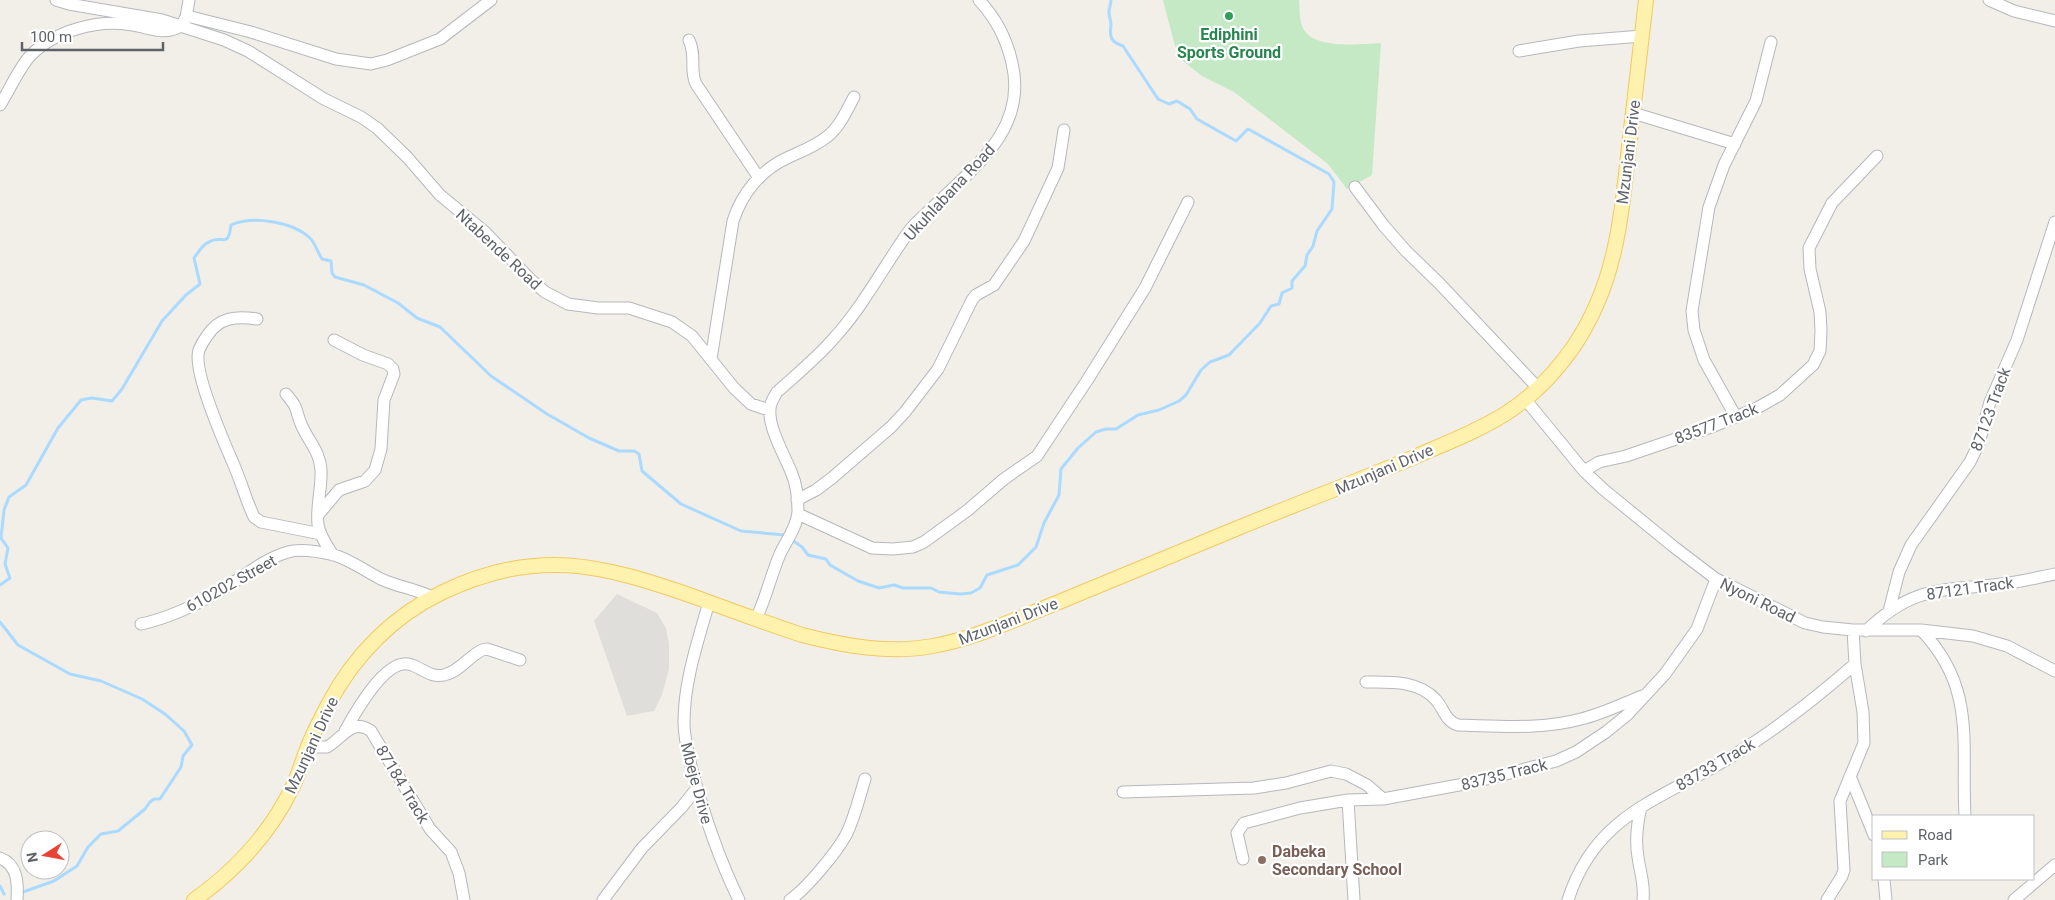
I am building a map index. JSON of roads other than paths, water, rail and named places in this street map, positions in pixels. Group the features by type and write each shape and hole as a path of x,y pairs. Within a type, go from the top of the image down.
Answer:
{"main road":[{"name":"Mzunjani Drive","path":"194,900 221,880 234,867 273,821 294,785 308,747 330,702 344,676 359,658 397,620 432,597 462,583 487,574 532,565 584,566 627,575 802,636 877,649 908,649 954,642 1042,609 1489,424 1525,399 1558,367 1572,349 1591,318 1606,284 1618,229 1646,0"}],"street":[{"name":"Ntabende Road","path":"56,0 69,4 183,22 248,51 377,128 407,157 440,195 485,232 545,292 568,304 598,308 629,308 672,322 692,336 734,388 751,404 769,410"},
{"path":"183,22 189,0"},
{"path":"0,105 29,56 43,45 63,34 105,23 120,23 166,32 183,22 251,32 336,59 371,64 386,60 440,38 491,0"},
{"name":"Ukuhlabana Road","path":"769,410 777,392 828,345 844,326 887,266 907,233 989,150 1010,120 1016,92 1015,75 999,25 979,0"},
{"path":"1989,0 2014,11 2055,21"},
{"path":"1518,51 1579,40 1642,36"},
{"path":"690,40 693,48 692,72 696,84 759,178"},
{"path":"1736,417 1704,360 1694,330 1692,311 1709,207 1724,165 1756,100 1771,42"},
{"path":"711,359 733,221 738,203 768,168 812,147 829,135 841,121 854,97"},
{"path":"1633,113 1735,144"},
{"path":"798,500 816,490 891,427 938,369 972,300 976,295 994,285 1024,241 1058,168 1064,130"},
{"name":"83577 Track","path":"1584,471 1599,462 1626,456 1757,408 1780,395 1819,357 1821,340 1820,312 1810,268 1809,248 1832,202 1877,156"},
{"path":"1355,187 1384,226 1406,251 1439,283 1538,388"},
{"path":"796,520 872,548 893,550 913,547 924,542 968,510 1037,456 1145,288 1188,202"},
{"name":"87123 Track","path":"1889,611 1900,572 1911,545 1970,462 1977,448 1990,402 2017,340 2055,222"},
{"path":"257,318 228,318 215,325 208,334 198,355 208,400 254,517 262,522 321,534"},
{"path":"318,515 339,490 365,481 375,470 381,449 384,400 394,374 393,369 388,364 363,355 334,340"},
{"path":"286,394 296,406 301,423 315,446 320,459 321,480 318,524 321,534 333,555"},
{"name":"Nyoni Road","path":"1525,399 1584,471 1603,489 1716,579 1805,622 1823,627 1853,630 1921,630 1974,636 1990,640 2055,671"},
{"path":"756,619 766,598 780,554 796,520 798,500 793,476 772,427 769,410"},
{"name":"610202 Street","path":"141,624 161,620 197,604 264,563 286,552 306,551 333,555 389,582 432,597"},
{"name":"87121 Track","path":"1866,630 1889,611 1911,598 1937,590 2010,583 2055,574"},
{"name":"83735 Track","path":"1243,859 1237,833 1244,823 1300,808 1348,800 1383,799 1475,782 1556,761 1576,752 1606,732 1648,694 1690,642 1703,615 1716,579"},
{"name":"Mbeje Drive","path":"709,602 690,672 684,716 686,746 696,788 716,848 739,900"},
{"path":"1826,900 1844,870 1840,801 1864,743 1863,712 1855,664 1853,630"},
{"path":"1921,630 1937,648 1950,668 1959,693 1964,721 1965,815"},
{"path":"308,747 327,747 345,731 368,694 392,668 399,664 412,664 428,673 439,676 453,672 482,650 487,649 520,660"},
{"name":"83733 Track","path":"1568,900 1581,867 1593,849 1614,826 1641,807 1736,754 1808,704 1855,664"},
{"path":"1366,682 1389,682 1420,688 1437,701 1448,720 1458,725 1523,727 1556,724 1580,720 1648,694"},
{"name":"87184 Track","path":"345,731 356,726 362,727 374,735 426,822 451,852 459,874 464,900"},
{"path":"1123,792 1254,788 1286,783 1331,771 1346,774 1367,785 1383,799"},
{"path":"1850,776 1872,830"},
{"path":"790,900 808,883 845,836 856,811 865,779"},
{"path":"603,900 642,848 681,808 696,788"},
{"path":"1348,800 1354,900"},
{"path":"1641,807 1636,834 1637,856 1644,891 1643,900"},
{"path":"0,858 9,863 14,869 18,881 17,900"},
{"path":"2014,900 2055,865"},
{"path":"1884,880 1886,900"}],"waterway":[{"path":"0,585 10,578 5,564 8,548 1,538 4,510 9,497 26,485 58,428 81,400 92,398 112,401 122,389 162,321 186,295 200,284 194,258 199,250 208,242 227,239 231,225 261,220 283,224 303,232 312,240 322,259 331,261 332,273 335,277 364,285 398,303 417,318 440,327 491,376 547,414 589,438 619,451 634,451 639,454 642,471 681,504 741,531 785,535 802,547 808,555 826,559 830,565 858,581 879,588 894,585 903,588 931,588 939,592 971,593 980,588 987,575 1018,565 1036,547 1044,523 1059,495 1061,469 1078,448 1096,432 1116,429 1138,415 1159,410 1179,401 1186,395 1201,370 1210,362 1229,355 1260,323 1271,306 1279,304 1282,293 1292,288 1292,281 1305,266 1307,255 1313,246 1317,231 1332,209 1334,182 1329,174 1248,129 1236,141 1197,119 1190,109 1177,101 1169,104 1158,99 1123,46 1112,39 1109,12 1111,0"},
{"path":"0,622 18,645 70,674 101,681 142,699 165,714 184,731 192,745 183,756 181,767 160,799 154,799 150,802 145,809 118,831 101,834 88,847 77,866 54,881 23,892"},
{"path":"0,886 4,894"}],"place":[{"name":"Ediphini Sports Ground","path":"1229,16"},
{"name":"Dabeka Secondary School","path":"1262,860"}]}
